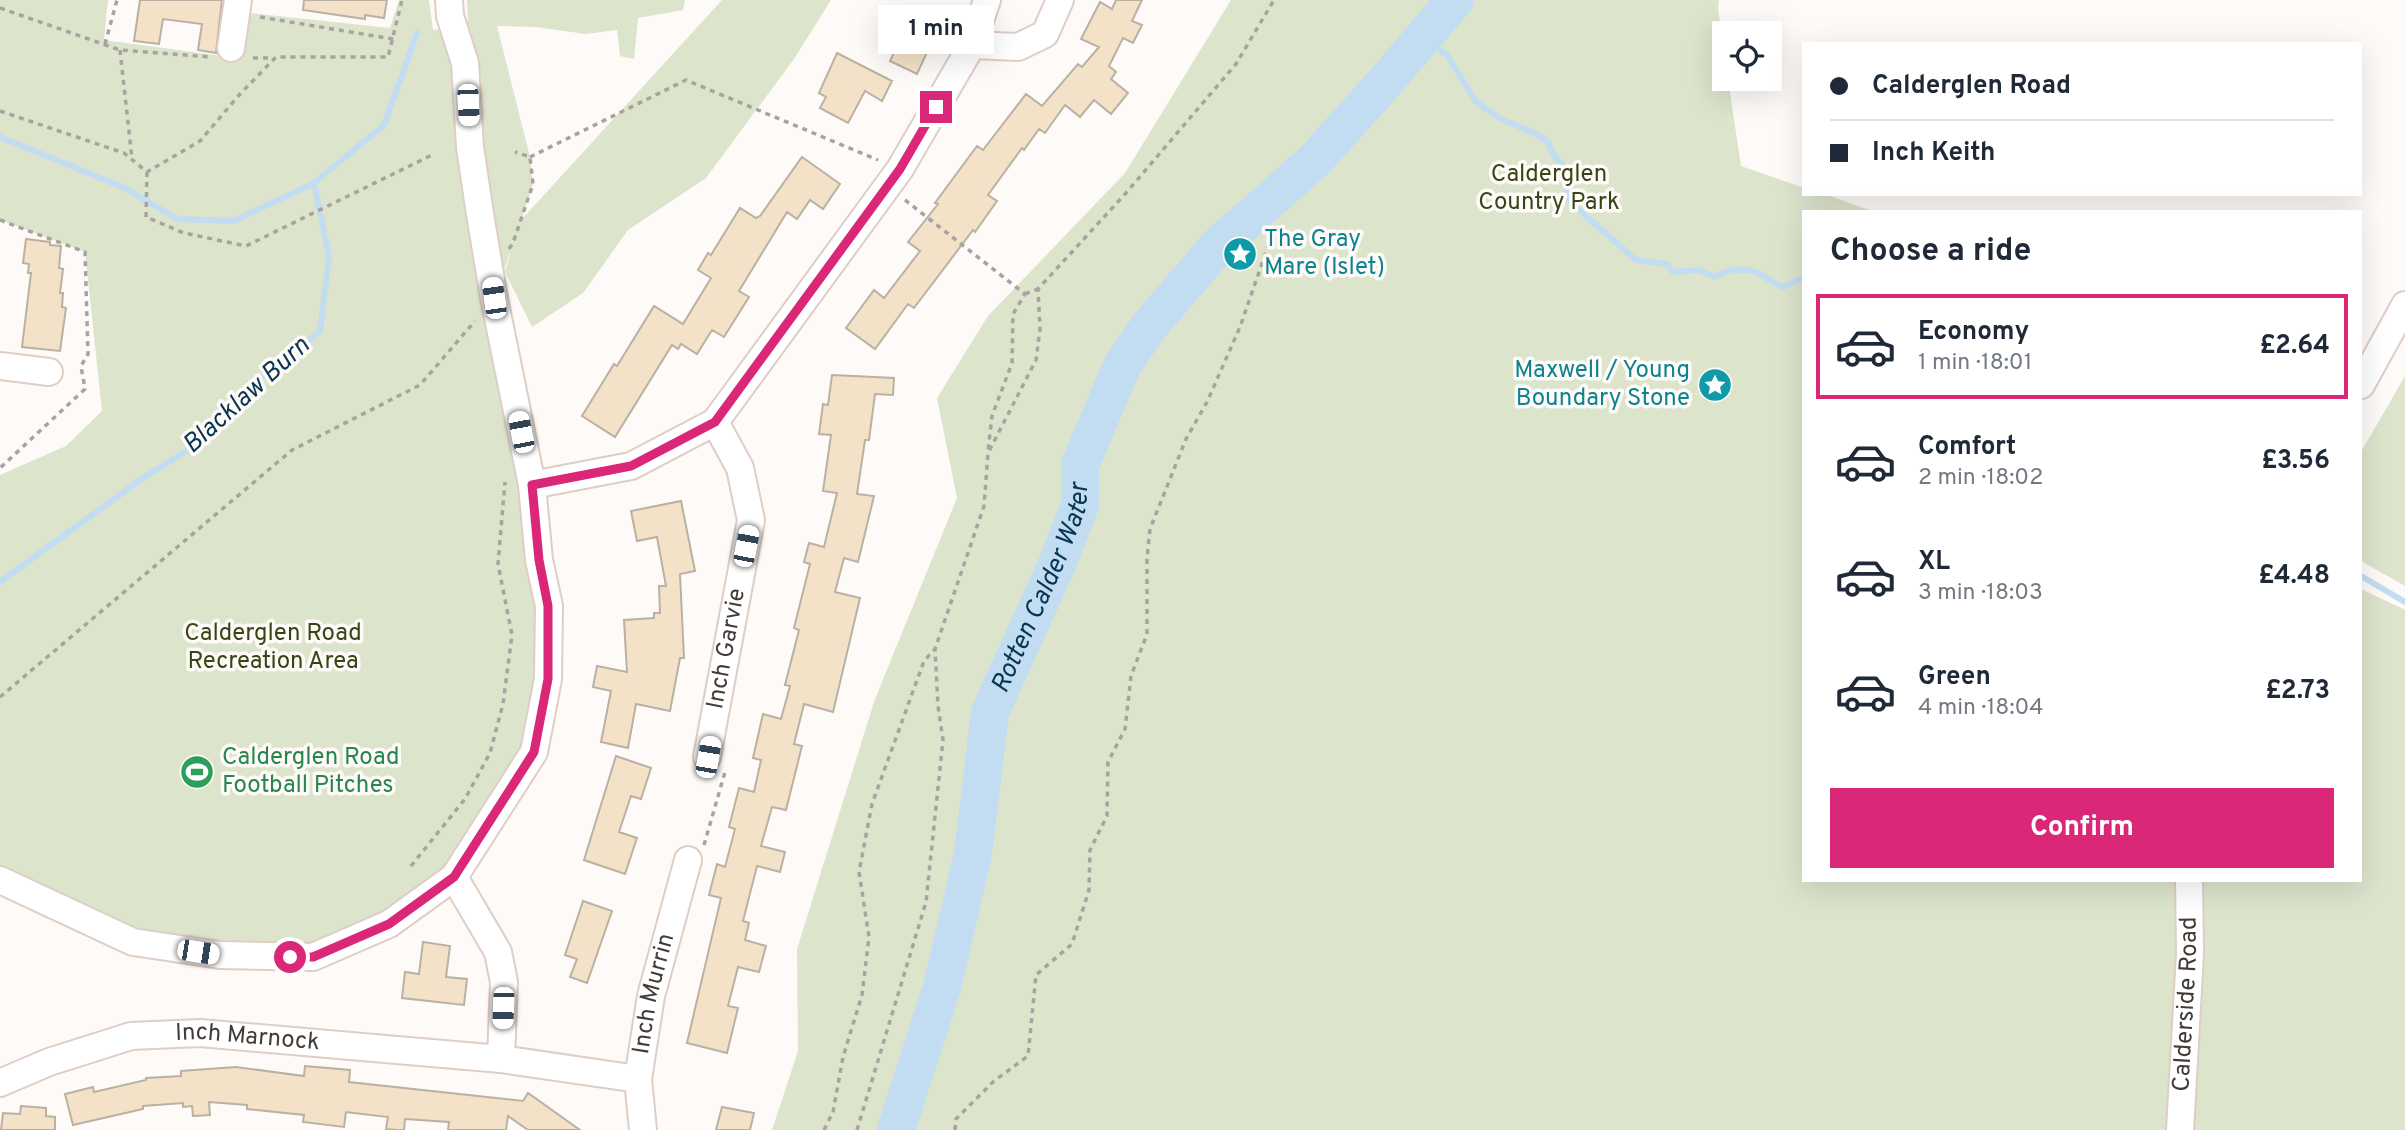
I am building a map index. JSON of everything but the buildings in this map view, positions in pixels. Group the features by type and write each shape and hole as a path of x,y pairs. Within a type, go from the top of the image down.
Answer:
{"street":[{"path":"0,880 133,942 220,955 313,957 389,924 454,877 534,752 548,679 548,606 539,560 532,485 492,287 470,147 466,63 450,16 449,0"},
{"path":"532,485 631,466 715,422 900,169 972,45 987,0"},
{"path":"972,45 1018,47 1045,34 1060,0"},
{"path":"234,55 237,7"},
{"path":"2362,383 2405,305"},
{"path":"0,366 49,372"},
{"name":"Inch Garvie","path":"708,757 751,520 740,468 715,422"},
{"name":"Inch Murrin","path":"643,1130 638,1079 651,996 688,860"},
{"path":"454,877 498,952 504,982 501,1059"},
{"name":"Calderside Road","path":"2180,1130 2190,954 2189,882"},
{"name":"Inch Marnock","path":"0,1083 49,1062 131,1036 200,1033 501,1059 638,1079"}],"path":[{"path":"104,44 117,0"},
{"path":"0,8 120,50 275,57 388,57 402,0"},
{"path":"856,1130 926,902 943,740 935,649 984,506 992,416 1012,363 1013,314 1025,294 1038,289 1126,193 1236,64 1275,0"},
{"path":"237,7 393,39"},
{"path":"120,50 132,160"},
{"path":"147,172 200,141 275,57"},
{"path":"515,152 530,157 686,80 900,169 900,196 1025,294"},
{"path":"0,111 124,153 147,172"},
{"path":"147,172 146,217 184,233 246,246 434,154"},
{"path":"0,697 292,450 420,385 492,287 513,243 533,184 530,157"},
{"path":"0,220 85,252 88,354 81,366 85,389 0,468"},
{"path":"955,1130 956,1119 993,1080 1028,1056 1036,975 1072,944 1089,890 1090,850 1107,816 1108,762 1125,729 1132,676 1147,634 1147,559 1150,529 1186,439 1207,402 1240,327 1275,226"},
{"path":"988,453 1036,360 1040,329 1038,289"},
{"path":"411,866 465,799 489,753 503,704 512,635 498,564 506,469"},
{"path":"824,1130 833,1112 843,1057 862,995 869,937 859,872 872,804 923,661 935,649"},
{"path":"688,860 706,842 726,772 708,757"}],"green space":[{"name":"Calderglen Road Recreation Area","path":"0,0 108,0 104,40 230,57 250,13 390,28 399,0 429,0 433,30 468,24 467,0 685,0 683,10 638,18 634,59 620,56 617,30 586,34 536,27 497,26 530,157 533,184 522,219 722,0 831,0 794,59 706,178 628,230 583,293 532,327 505,272 512,247 494,299 539,560 534,752 454,877 313,957 133,942 0,880 0,475 66,446 102,411 85,252 0,220"},
{"name":"Calderglen Country Park","path":"1231,0 1719,0 1720,21 1712,21 1712,91 1730,91 1741,166 1802,187 1802,196 1830,196 1869,210 1802,210 1802,882 2362,882 2362,589 2405,610 2405,1130 772,1130 798,1051 797,949 875,699 957,498 937,398 988,316 1125,173"},
{"path":"2405,376 2405,586 2362,562 2362,450"}],"waterway":[{"name":"Rotten Calder Water","path":"896,1130 942,987 973,854 990,712 1058,562 1080,505 1080,465 1122,366 1150,325 1219,245 1314,161 1455,0"},
{"name":"Blacklaw Burn","path":"0,582 143,478 188,450 252,385 320,331 329,256 314,183 384,125 417,33"},
{"path":"1423,38 1447,55 1476,102 1499,118 1548,142 1562,165 1569,200 1636,260 1667,264 1673,272 1699,270 1715,277 1735,270 1751,270 1783,287 1802,278"},
{"path":"0,137 125,188 177,219 234,221 314,183"},
{"path":"2362,577 2405,602"}],"place":[{"name":"The Gray Mare (Islet)","path":"1240,254"},
{"name":"Maxwell / Young Boundary Stone","path":"1715,385"},
{"name":"Calderglen Road Football Pitches","path":"197,772"}],"route":[{"path":"290,957 313,957 389,924 454,877 534,752 548,679 548,606 539,560 532,485 631,466 715,422 900,169 936,107"}]}
